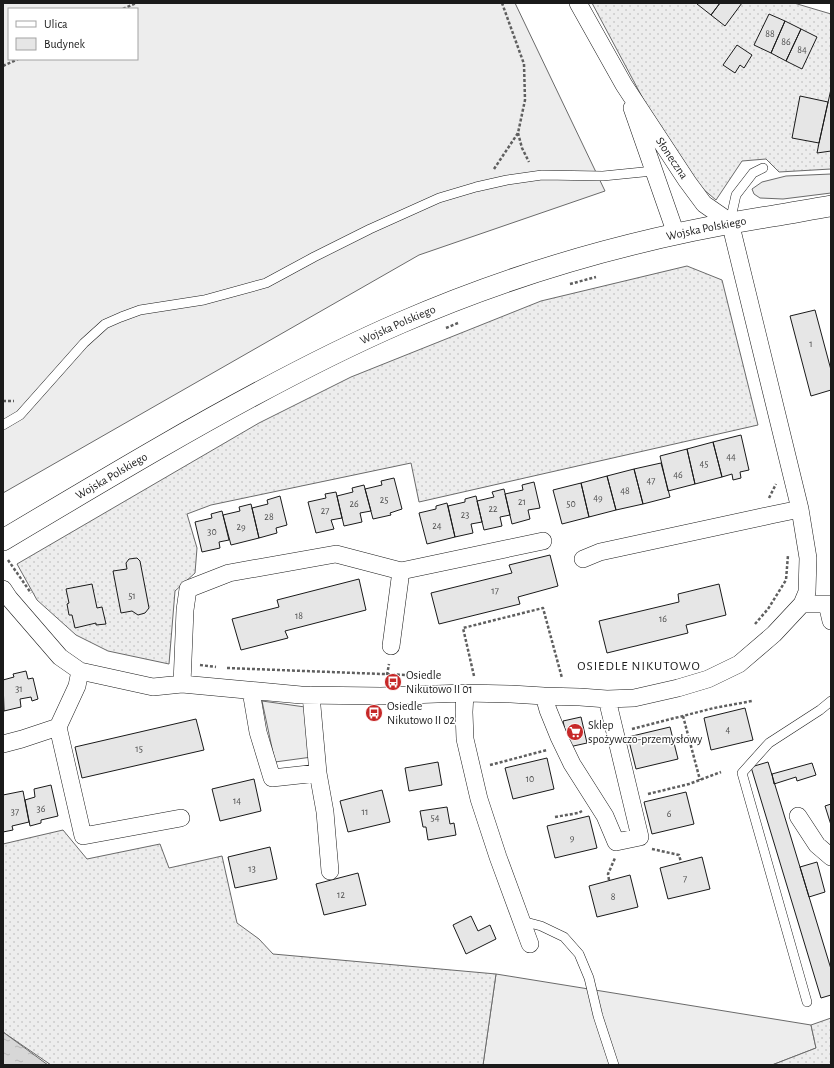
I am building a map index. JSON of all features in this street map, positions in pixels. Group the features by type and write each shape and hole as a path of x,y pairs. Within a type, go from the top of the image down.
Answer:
{"street":[{"name":"Słoneczna","path":"578,3 624,85 687,181 704,204 730,222"},
{"name":"Słoneczna","path":"624,85 676,234"},
{"name":"Wojska Polskiego","path":"3,540 215,416 275,383 401,322 537,272 612,249 730,222 831,206"},
{"path":"3,589 60,657 80,671 154,686 182,684 300,695 381,696 465,693 580,696 607,700 634,698 678,688 708,679 739,664 774,634 802,604 807,592 808,558 800,509 730,222"},
{"path":"583,559 600,552 800,509"},
{"path":"182,684 184,610 188,589 229,573 336,554 401,571 543,541"},
{"path":"391,646 401,571"},
{"path":"802,604 829,604 831,621"},
{"path":"80,671 77,686 58,728 83,836 181,818"},
{"path":"251,690 258,732 272,778 318,773"},
{"path":"465,693 465,739 479,799 530,944"},
{"path":"311,695 318,773 326,812 330,871"},
{"path":"544,696 548,710 563,746 572,764 605,816 616,842 640,837 607,700"},
{"path":"3,744 22,740 58,728"},
{"path":"798,816 816,844 831,857"}],"lane":[{"path":"730,222 736,195 753,173 763,168"},
{"path":"3,425 20,415 84,343 105,324 140,310 204,300 266,283 370,229 439,198 478,187 507,180 542,175 603,176 653,171"},
{"path":"807,1002 742,773 769,743 820,710 831,701"},
{"path":"522,921 541,926 564,937 579,954 589,978 598,1016 614,1065"}],"path":[{"path":"125,8 136,3"},
{"path":"478,187 492,171 518,133 525,100 524,64 502,3"},
{"path":"3,66 16,60"},
{"path":"518,133 528,162 542,175"},
{"path":"568,285 597,276"},
{"path":"444,328 464,320"},
{"path":"771,515 767,501 776,484"},
{"path":"755,625 768,609 786,580 789,551"},
{"path":"3,563 14,557"},
{"path":"8,560 32,595"},
{"path":"481,677 474,676 463,628 543,608 562,679 555,678"},
{"path":"197,665 217,667"},
{"path":"224,668 411,675"},
{"path":"614,733 714,708 752,701"},
{"path":"683,716 700,780"},
{"path":"472,769 563,746"},
{"path":"630,799 689,784 721,772"},
{"path":"555,817 578,813 596,802"},
{"path":"640,837 647,847 680,855 681,862"}],"shaded area":[{"path":"3,3 515,3 605,191 419,255 3,493"},
{"path":"592,3 794,3 831,14 831,169 779,172 766,159 742,161 716,200 696,183 648,108"},
{"path":"831,174 831,193 783,199 760,198 754,194 752,189 762,182 786,176"},
{"path":"687,266 722,280 758,425 419,502 411,463 211,505 187,514 197,548 195,573 175,591 169,664 108,651 76,635 37,600 17,564 259,423 351,377 541,301"},
{"path":"262,701 305,707 312,757 275,762"},
{"path":"63,830 87,859 160,844 169,868 222,856 237,923 259,939 273,954 496,974 483,1065 51,1065 3,1032 3,844"},
{"path":"496,974 811,1025 816,1048 772,1065 483,1065"},
{"path":"831,1018 831,1065 772,1065 816,1048 811,1025"}],"water":[{"path":"3,1032 48,1065 3,1065"}],"building":[{"path":"720,3 711,15 697,4"},
{"path":"720,3 742,3 725,26 711,15"},
{"path":"769,14 785,21 771,53 754,45"},
{"path":"785,21 801,29 786,61 771,53"},
{"path":"801,29 817,37 802,69 786,61"},
{"path":"737,45 752,55 744,68 740,65 735,73 723,65"},
{"path":"831,89 831,151 817,153 819,143"},
{"path":"800,96 828,102 819,143 792,138"},
{"path":"815,310 831,370 831,390 811,396 790,316"},
{"path":"741,435 749,470 740,472 741,478 733,480 732,474 722,477 713,442"},
{"path":"713,442 722,477 695,484 687,449"},
{"path":"687,449 695,484 668,491 660,456"},
{"path":"661,463 670,497 643,504 634,469"},
{"path":"634,469 643,504 616,510 607,476"},
{"path":"607,476 616,510 589,517 581,483"},
{"path":"394,478 402,509 390,513 391,515 373,519 365,489 382,485 381,481"},
{"path":"534,482 540,508 528,510 530,519 512,524 505,494 523,490 522,485"},
{"path":"581,483 589,517 562,524 553,490"},
{"path":"364,485 371,511 360,513 362,522 344,526 337,496 353,492 352,488"},
{"path":"504,489 510,515 500,517 502,526 484,530 477,501 494,497 492,492"},
{"path":"336,492 342,518 331,520 334,529 316,533 308,502 326,498 325,494"},
{"path":"280,496 287,525 276,528 277,533 259,538 252,508 268,504 267,500"},
{"path":"476,496 482,522 471,524 473,533 455,537 448,506 465,502 465,499"},
{"path":"447,503 455,537 427,544 419,513 436,509 436,506"},
{"path":"251,504 259,538 231,545 223,515 240,511 239,507"},
{"path":"222,511 229,540 219,542 220,548 202,552 195,522 212,518 211,514"},
{"path":"550,555 558,586 518,597 520,604 439,624 431,593 512,573 509,565"},
{"path":"137,558 140,561 149,608 145,613 138,615 132,611 121,613 113,571 127,569 126,563 129,559"},
{"path":"359,579 366,610 285,631 288,638 241,650 232,619 279,607 277,600"},
{"path":"92,584 97,608 102,607 106,624 96,625 96,623 75,628 72,615 69,615 67,604 69,603 66,589"},
{"path":"719,584 726,615 686,625 688,633 607,653 599,621 679,602 678,594"},
{"path":"26,671 28,679 33,678 38,699 32,701 31,697 20,699 21,707 4,711 3,680 14,677 13,674"},
{"path":"745,708 753,740 711,750 704,718"},
{"name":"Sklep spożywczo-przemysłowy","path":"581,717 587,743 569,747 563,721"},
{"path":"196,719 204,750 82,778 75,747"},
{"path":"670,727 678,759 636,769 628,737"},
{"path":"547,758 554,789 513,799 505,768"},
{"path":"438,762 442,785 409,791 405,768"},
{"path":"768,762 831,969 831,995 821,998 751,767"},
{"path":"812,763 816,775 797,781 796,777 774,784 772,774"},
{"path":"254,779 261,811 220,821 212,789"},
{"path":"51,785 58,816 41,820 41,823 30,826 25,800 35,797 34,789"},
{"path":"382,790 390,822 348,832 340,801"},
{"path":"23,791 29,822 12,826 13,830 3,832 3,795"},
{"path":"686,792 694,824 652,834 644,802"},
{"path":"831,804 831,825 825,806"},
{"path":"447,807 450,824 454,823 456,835 428,840 426,827 423,827 420,811"},
{"path":"589,816 597,848 555,858 547,826"},
{"path":"270,847 277,879 235,888 228,857"},
{"path":"702,857 710,889 668,899 660,868"},
{"path":"817,862 825,892 809,897 800,867"},
{"path":"358,873 366,905 324,915 316,884"},
{"path":"630,875 638,907 597,917 589,886"},
{"path":"471,916 478,931 490,925 496,939 466,954 453,925"}],"place":[{"name":"Osiedle Nikutowo II 01","path":"393,682"},
{"name":"Osiedle Nikutowo II 02","path":"374,713"},
{"name":"Sklep spożywczo-przemysłowy","path":"575,732"}],"district":[{"name":"OSIEDLE NIKUTOWO","path":"639,665"}]}
